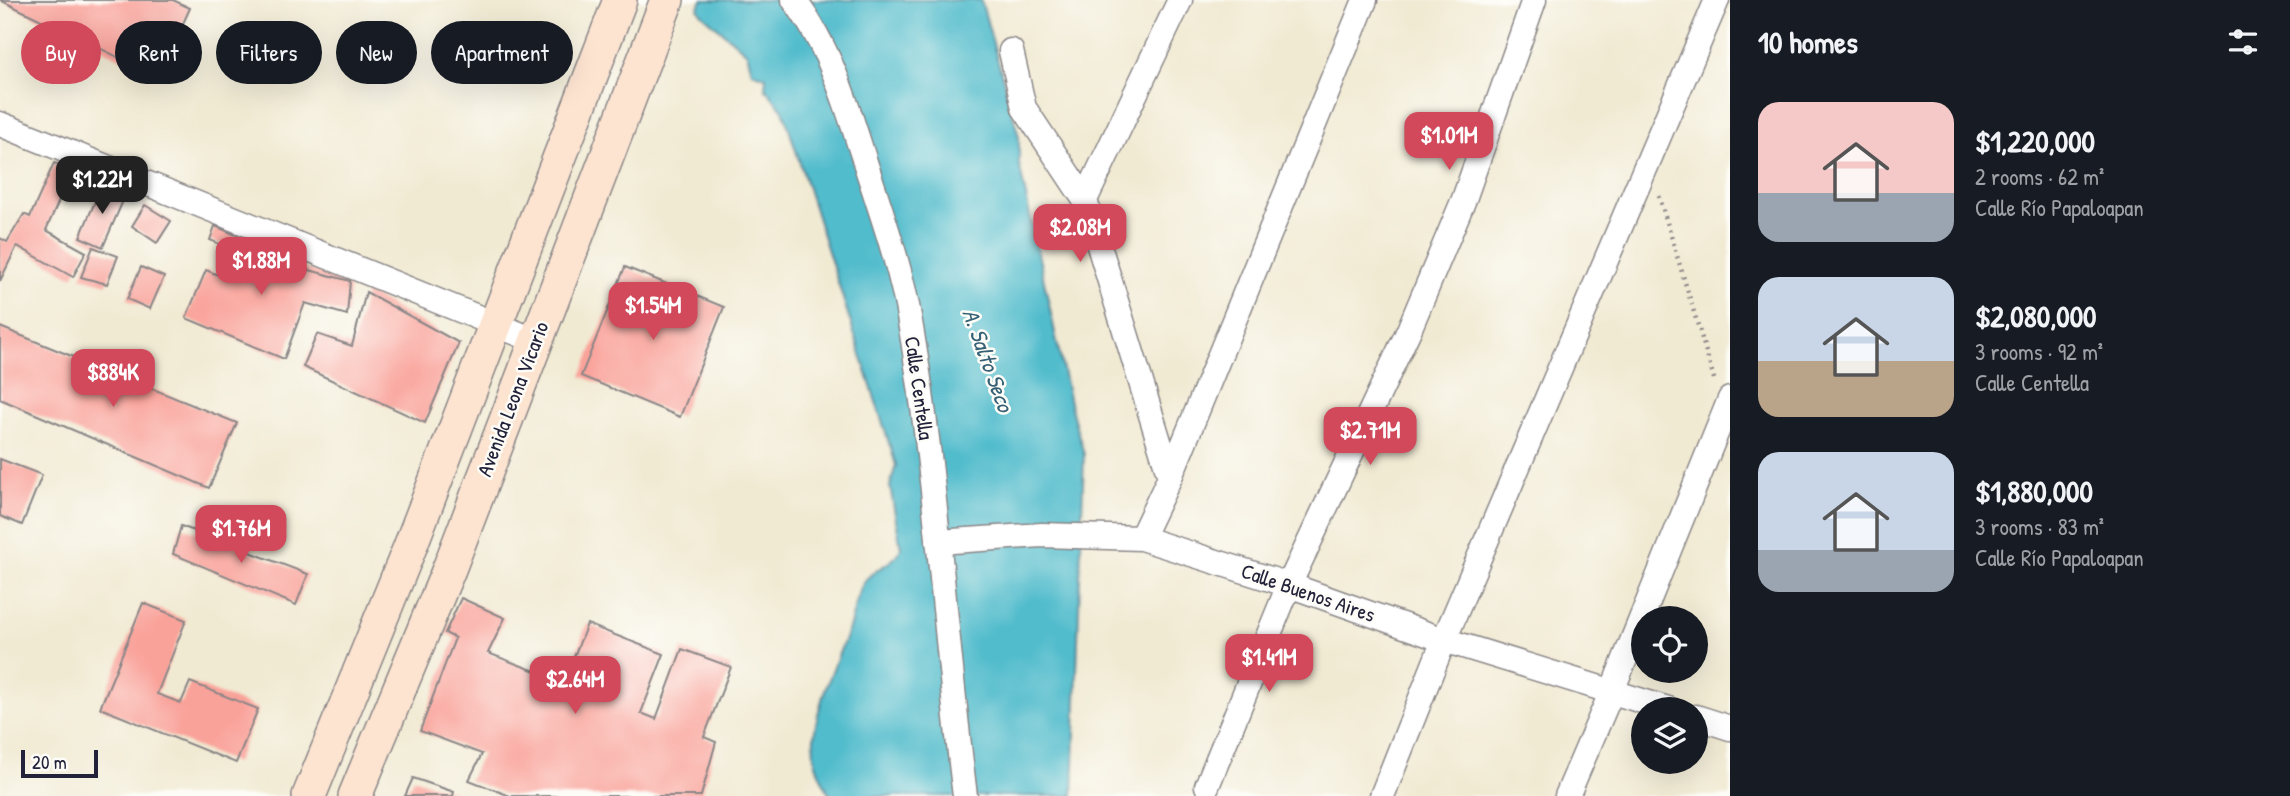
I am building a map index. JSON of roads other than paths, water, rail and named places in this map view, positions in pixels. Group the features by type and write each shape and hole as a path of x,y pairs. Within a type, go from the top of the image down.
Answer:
{"street":[{"name":"Avenida Leona Vicario","path":"310,796 410,547 620,0"},
{"name":"Avenida Leona Vicario","path":"355,796 449,569 534,340 667,0"},
{"name":"Calle Centella","path":"794,0 827,55 850,115 910,320 965,796"},
{"path":"1085,200 1180,0"},
{"path":"1141,538 1170,477 1365,0"},
{"path":"1207,786 1289,585 1409,330 1464,199 1534,0"},
{"path":"1382,796 1444,640 1717,0"},
{"path":"1011,51 1024,108 1085,200 1170,477"},
{"path":"0,124 534,340"},
{"path":"1567,796 1727,407"},
{"name":"Calle Buenos Aires","path":"937,542 1042,535 1141,538 1289,585 1444,640 1631,697"},
{"path":"1708,721 1730,728"}],"water":[{"name":"A. Salto Seco","path":"702,0 981,0 1019,137 1019,164 1072,412 1084,454 1073,796 830,796 818,771 814,755 816,724 858,595 871,574 894,559 901,548 890,486 896,465 783,110 765,88 766,77 752,72 747,53 702,14 698,8"}]}
